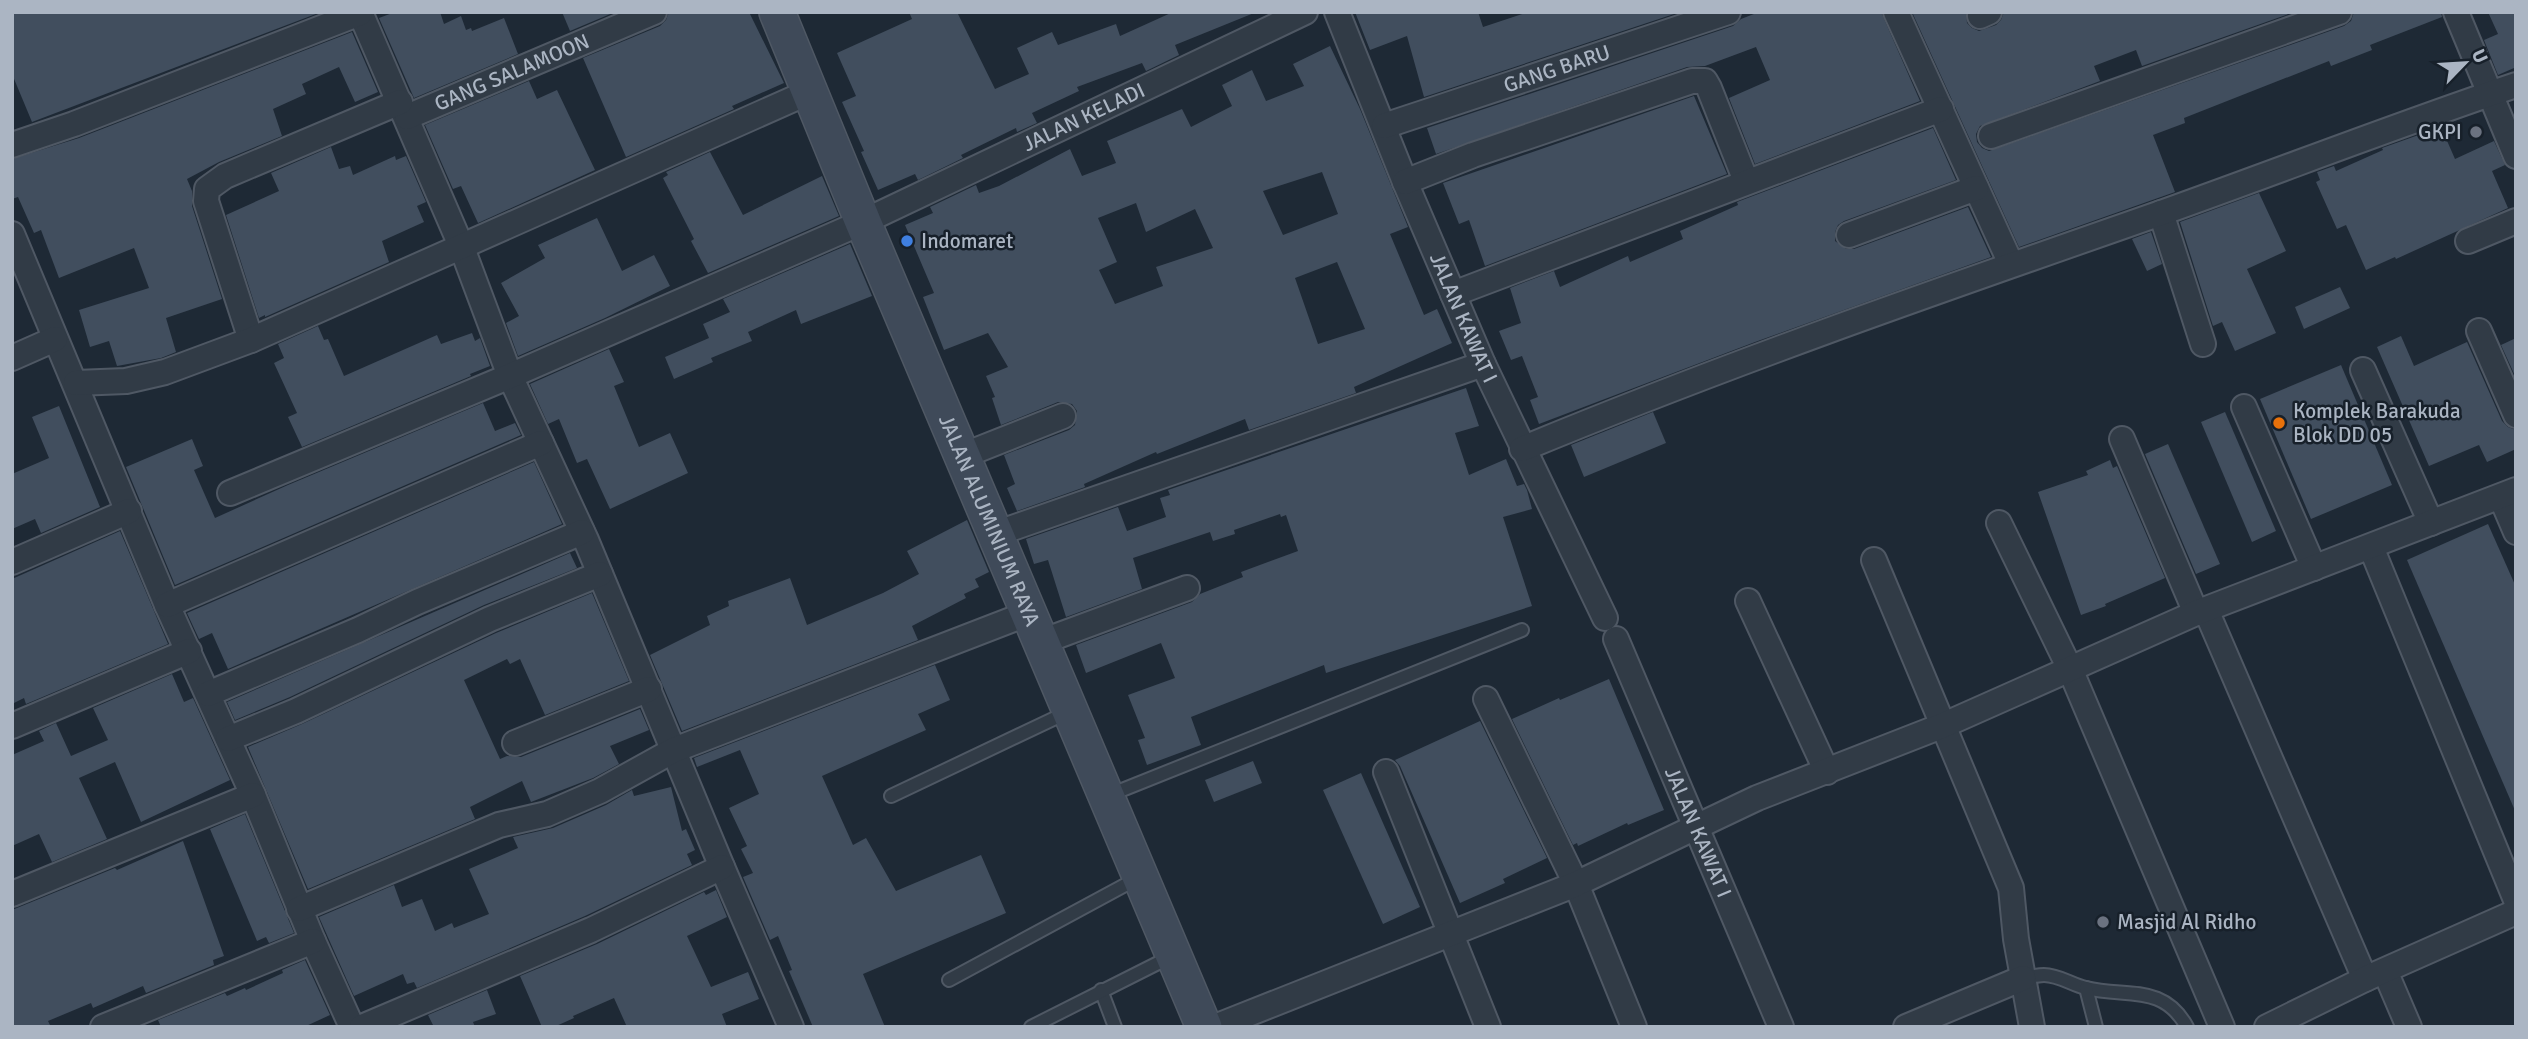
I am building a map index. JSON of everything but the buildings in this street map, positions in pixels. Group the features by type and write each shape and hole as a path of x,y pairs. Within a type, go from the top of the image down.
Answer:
{"main road":[{"name":"JALAN ALUMINIUM RAYA","path":"776,12 1204,1027"}],"street":[{"name":"GANG SALAMOON","path":"251,340 206,201 207,190 225,176 654,12"},
{"name":"JALAN KELADI","path":"230,493 510,376 863,222 1305,12"},
{"name":"JALAN KAWAT I","path":"1336,12 1483,364 1610,629 1781,1027"},
{"name":"GANG BARU","path":"1384,126 1728,12"},
{"path":"1896,12 2011,264"},
{"path":"1991,136 2339,12"},
{"path":"2456,12 2516,156"},
{"path":"12,145 74,124 360,13 462,248 510,376 582,532 792,1027"},
{"path":"1405,182 1473,155 1692,80 1705,82 1709,88 1746,181"},
{"path":"1522,449 1650,396 2011,264 2516,85"},
{"path":"76,383 126,381 165,372 251,340 809,92"},
{"path":"1453,294 1941,109"},
{"path":"1849,235 1976,188"},
{"path":"2161,213 2203,344"},
{"path":"2468,241 2516,221"},
{"path":"13,236 167,605 253,795 299,909 352,1027"},
{"path":"2479,331 2516,415"},
{"path":"12,358 55,339"},
{"path":"995,534 1483,364"},
{"path":"2363,370 2431,523"},
{"path":"2244,407 2314,568"},
{"path":"962,456 1063,416"},
{"path":"2122,439 2201,612 2375,975 2409,1027"},
{"path":"167,605 541,443"},
{"path":"1215,1027 1576,884 1757,798 1944,726 2201,612 2508,493 2516,532"},
{"path":"12,562 129,511"},
{"path":"1999,523 2070,669 2222,1027"},
{"path":"208,694 582,532"},
{"path":"2371,547 2516,900"},
{"path":"1874,560 2011,888 2032,1027"},
{"path":"228,739 296,711 490,619 600,574"},
{"path":"299,909 499,825 547,814 600,791 674,750 1035,628 1187,588"},
{"path":"1748,601 1827,772"},
{"path":"12,726 189,651"},
{"path":"515,743 649,689"},
{"path":"1486,699 1576,884 1634,1027"},
{"path":"1386,772 1489,1027"},
{"path":"12,894 253,795"},
{"path":"362,1027 591,930 722,867"},
{"path":"2267,1027 2516,912"},
{"path":"103,1027 313,941"},
{"path":"1906,1027 2023,978"}],"lane":[{"path":"1106,796 1522,630"},
{"path":"891,796 1072,711"},
{"path":"948,980 1142,876"},
{"path":"1031,1027 1174,955"},
{"path":"2023,978 2046,974 2086,988 2145,994 2164,1001 2181,1016 2187,1027"},
{"path":"2086,988 2096,1027"},
{"path":"1101,990 1115,1027"}],"place":[{"name":"GKPI","path":"2476,132"},
{"name":"Indomaret","path":"907,241"},
{"name":"Komplek Barakuda Blok DD 05","path":"2279,423"},
{"name":"Masjid Al Ridho","path":"2103,922"}]}
